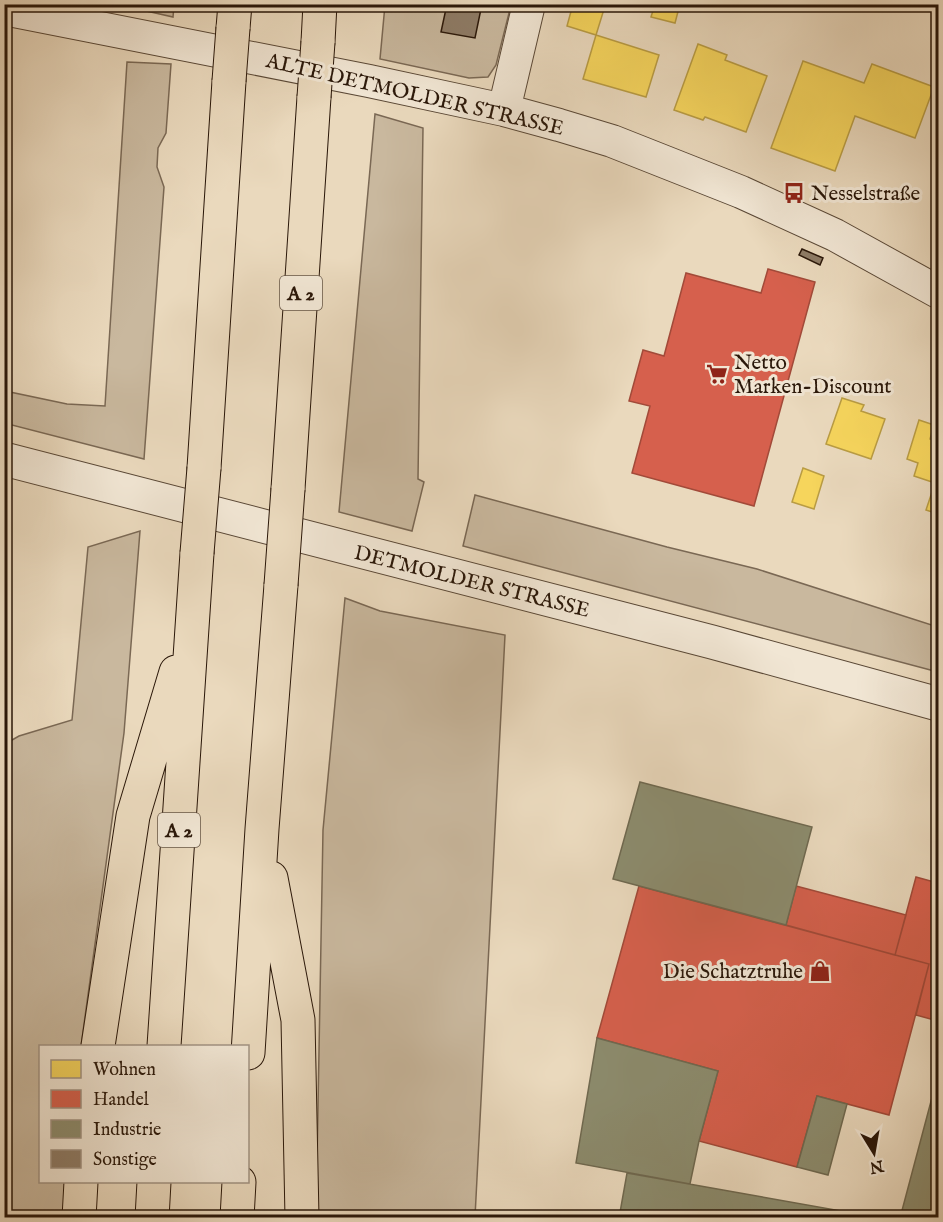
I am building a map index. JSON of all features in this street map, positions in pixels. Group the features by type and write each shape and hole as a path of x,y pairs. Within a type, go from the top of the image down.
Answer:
{"highway":[{"name":"A 2","path":"248,1045 320,4"},
{"name":"A 2","path":"164,1045 234,16"},
{"path":"98,1045 134,816 194,613"},
{"path":"262,829 298,1020 302,1218"},
{"path":"79,1218 81,1183"},
{"path":"152,1218 154,1183"},
{"path":"237,1218 239,1183"}],"street":[{"path":"504,110 529,4"},
{"name":"ALTE DETMOLDER STRASSE","path":"4,9 178,42 504,110 612,141 730,188 835,235 939,292"},
{"name":"DETMOLDER STRASSE","path":"4,459 712,642 939,704"}],"shaded area":[{"path":"120,5 174,5 173,17"},
{"path":"385,5 511,5 496,65 488,77 469,78 380,59"},
{"path":"127,62 171,64 166,133 158,148 157,167 164,187 144,459 4,423 5,391 67,404 105,406"},
{"path":"375,114 423,128 418,479 424,482 412,531 339,512"},
{"path":"475,495 757,569 938,627 938,672 463,546"},
{"path":"140,531 124,733 81,1045 39,1045 39,1183 66,1183 63,1217 5,1218 5,744 19,736 72,720 88,547"},
{"path":"345,598 380,611 505,635 475,1217 316,1218 323,830"}],"building: Wohnen":[{"path":"573,4 605,6 596,35 567,26"},
{"path":"655,4 680,4 675,23 651,17"},
{"path":"918,4 938,4 938,10 918,6"},
{"path":"596,35 659,55 646,97 583,79"},
{"path":"698,44 727,55 725,60 767,76 746,132 705,117 703,120 674,110"},
{"path":"803,61 864,83 872,64 934,87 915,138 855,116 835,171 771,148"},
{"path":"842,398 864,405 861,411 885,419 871,459 826,444"},
{"path":"919,420 934,425 930,439 938,441 938,514 926,510 935,483 914,476 918,463 907,459"},
{"path":"803,468 824,476 814,509 792,502"}],"building: Handel":[{"path":"768,269 815,282 754,506 632,473 650,406 629,401 643,350 664,356 686,273 761,293"},
{"path":"916,877 938,883 938,1021 916,1015 929,964 895,955"},
{"path":"639,886 929,964 889,1115 817,1096 797,1167 699,1141 718,1071 597,1038"},
{"path":"796,886 906,915 895,955 786,925"}],"building: Industrie":[{"path":"640,782 812,827 786,925 613,879"},
{"path":"597,1038 718,1071 690,1184 576,1163"},
{"path":"938,1075 938,1218 900,1218"},
{"path":"817,1096 847,1104 828,1175 797,1167"},
{"path":"627,1173 847,1212 846,1218 619,1218"}],"building: Sonstige":[{"path":"447,4 481,9 475,38 441,32"},
{"path":"802,249 823,258 820,265 799,255"}],"place":[{"name":"Nesselstraße","path":"794,193"},
{"name":"Netto Marken-Discount","path":"717,374"},
{"name":"Die Schatztruhe","path":"820,971"}]}
